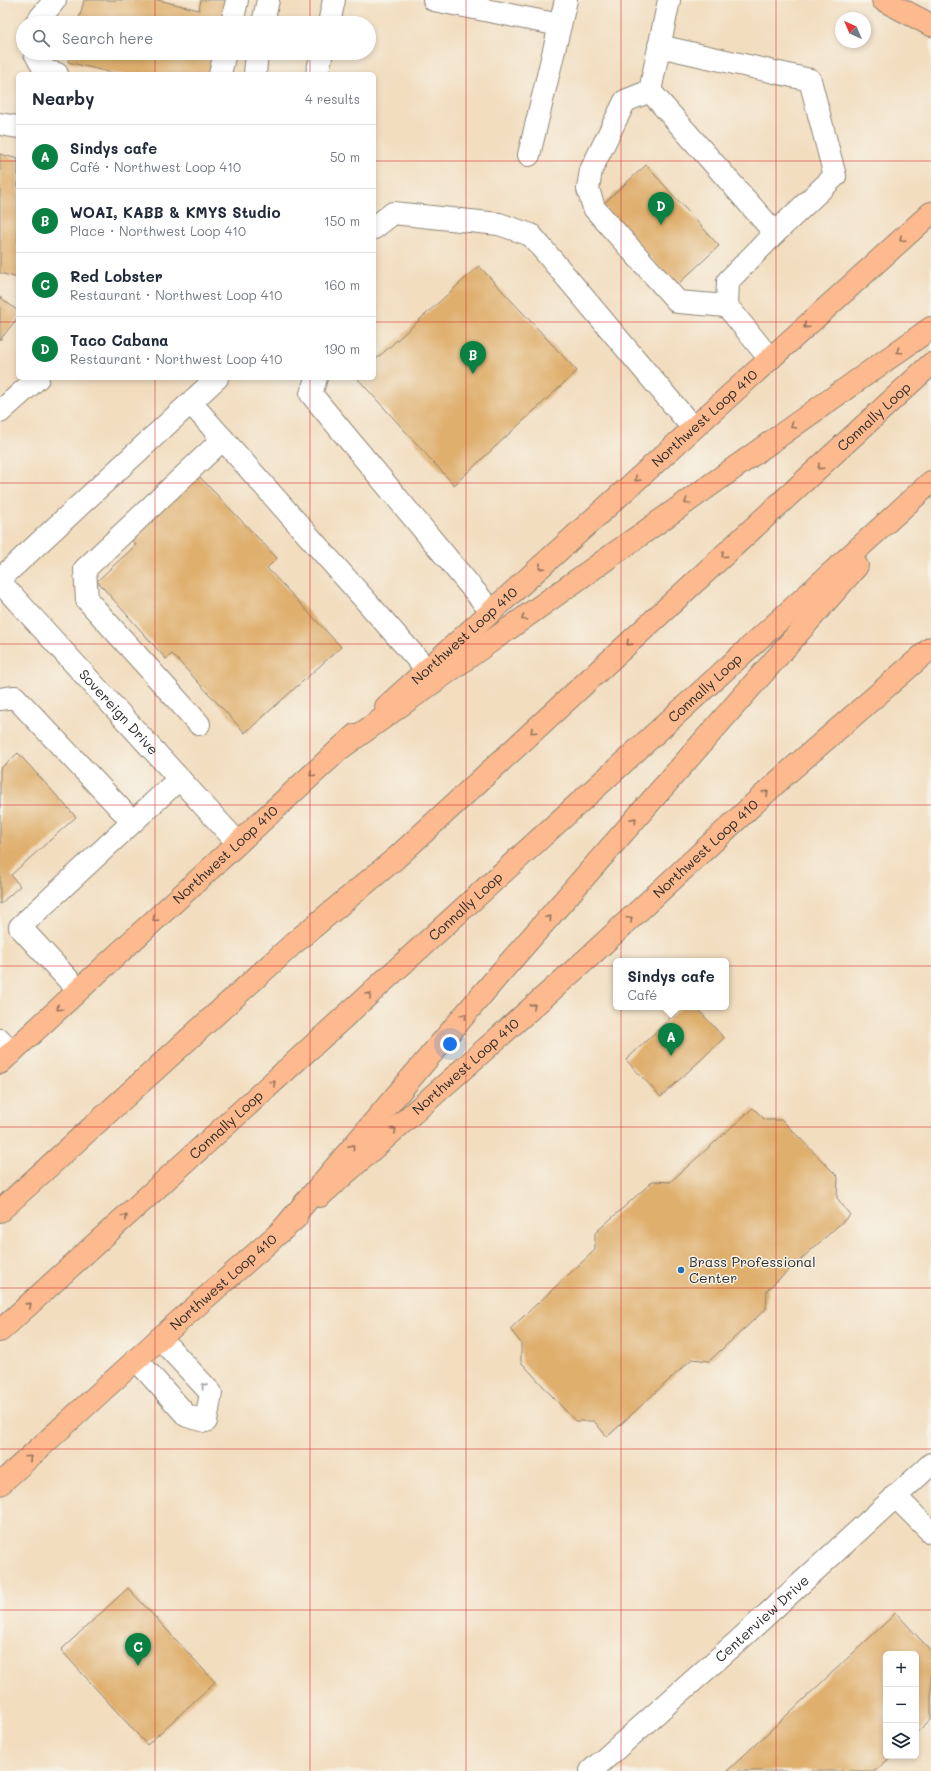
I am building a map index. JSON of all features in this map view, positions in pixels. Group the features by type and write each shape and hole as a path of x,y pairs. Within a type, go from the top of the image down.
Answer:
{"main road":[{"path":"883,0 931,24"},
{"name":"Northwest Loop 410","path":"4,1052 78,990 491,611 931,213"},
{"path":"341,748 931,328"},
{"name":"Connally Loop","path":"0,1211 294,943 396,858 931,364"},
{"path":"282,1230 502,971 930,483"},
{"name":"Connally Loop","path":"0,1331 930,483"},
{"name":"Northwest Loop 410","path":"0,1484 136,1359 588,957 785,775 931,648"}],"street":[{"path":"42,16 55,0"},
{"path":"234,16 237,0"},
{"path":"265,16 268,0"},
{"path":"331,16 334,0"},
{"path":"434,0 560,25"},
{"path":"529,155 566,0"},
{"path":"650,91 669,0"},
{"path":"659,46 810,80 836,176 775,233 728,281 727,306 770,359"},
{"path":"40,60 45,71 49,72"},
{"path":"220,72 223,60"},
{"path":"254,72 256,60"},
{"path":"317,72 320,60"},
{"path":"650,91 775,233"},
{"path":"650,91 625,101 591,170 588,189 594,208 678,302 727,306"},
{"path":"0,124 16,127"},
{"path":"376,226 393,213 499,224 531,235 694,428"},
{"path":"0,412 36,380"},
{"path":"0,578 215,380"},
{"path":"315,380 311,394 491,611"},
{"path":"191,403 427,670"},
{"path":"200,724 87,600 85,569 223,439"},
{"name":"Sovereign Drive","path":"0,582 238,843"},
{"path":"0,699 14,697 132,822"},
{"path":"78,990 20,927 179,778"},
{"path":"136,1359 187,1416 206,1421 211,1394 160,1338"},
{"name":"Centerview Drive","path":"591,1771 737,1642 931,1464"},
{"path":"895,1496 931,1532"}],"building":[{"path":"84,0 158,0 199,10 201,0 229,0 225,16 80,16"},
{"path":"69,60 214,60 211,72 109,72 68,62"},
{"path":"0,154 16,158 16,277 0,273"},
{"path":"646,165 719,246 676,286 602,205"},
{"path":"479,266 577,371 454,485 359,380 376,380 376,359"},
{"path":"0,297 16,309 16,320 0,340"},
{"path":"195,472 277,558 267,568 341,647 245,733 172,654 166,659 97,581 136,545 126,533"},
{"path":"18,753 76,817 11,875 20,886 0,904 0,769"},
{"path":"679,1010 699,1010 724,1038 661,1097 626,1060"},
{"name":"Brass Professional Center","path":"753,1108 765,1120 782,1120 838,1177 837,1198 850,1215 767,1290 766,1309 709,1361 692,1359 607,1437 594,1421 575,1421 521,1362 521,1343 510,1329 595,1250 595,1233 653,1181 670,1182"},
{"path":"128,1588 215,1682 147,1745 61,1650"},
{"path":"896,1613 931,1651 931,1719 919,1730 919,1651 883,1651 883,1759 889,1759 875,1771 727,1771"}],"place":[{"name":"Taco Cabana","path":"661,225"},
{"name":"WOAI, KABB & KMYS Studio","path":"473,374"},
{"name":"Sindys cafe","path":"671,1056"},
{"name":"Brass Professional Center","path":"681,1270"},
{"name":"Red Lobster","path":"138,1666"}]}
